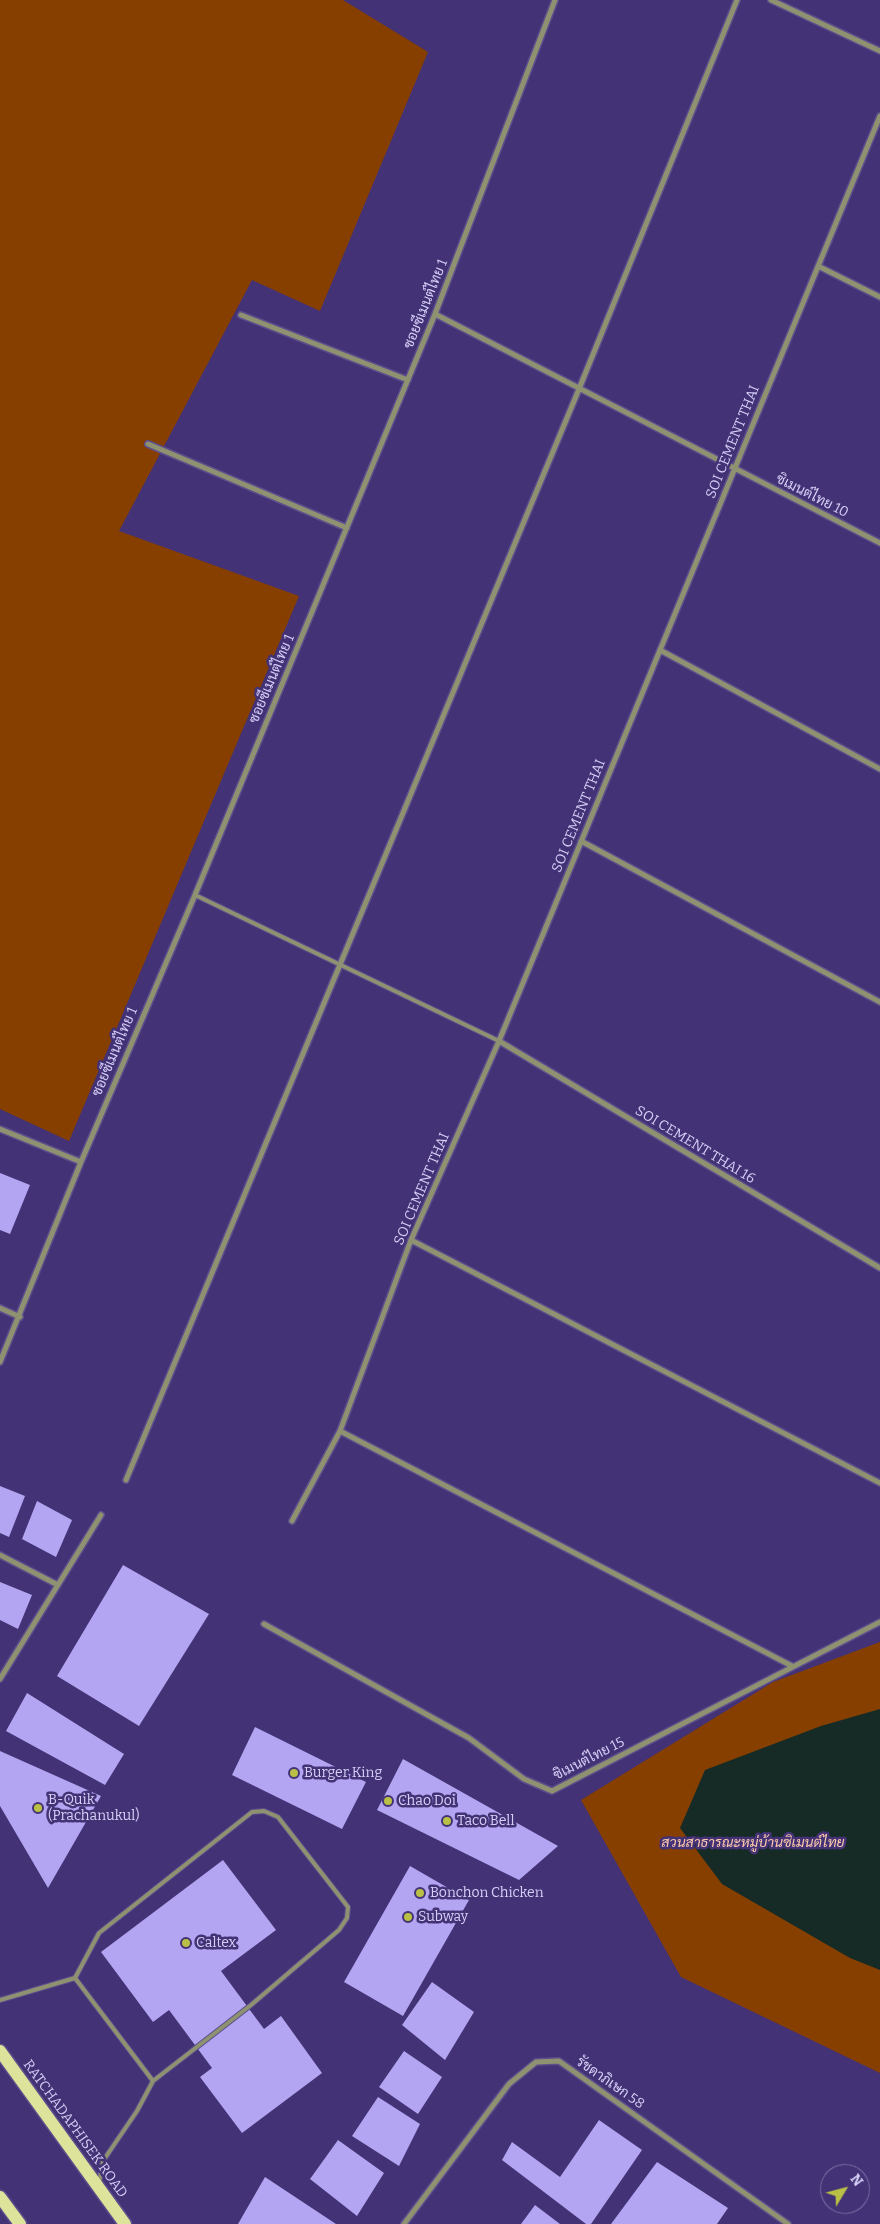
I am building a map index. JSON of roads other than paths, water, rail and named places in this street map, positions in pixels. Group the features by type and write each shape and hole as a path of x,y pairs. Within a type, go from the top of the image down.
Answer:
{"main road":[{"name":"RATCHADAPHISEK ROAD","path":"0,2050 125,2224"},
{"path":"0,2197 20,2224"}],"street":[{"name":"ซอยซีเมนต์ไทย 1","path":"0,1362 20,1317 81,1162 195,895 435,314 555,0"},
{"path":"126,1480 579,389 737,0"},
{"path":"771,0 880,51"},
{"name":"SOI CEMENT THAI","path":"292,1522 340,1431 411,1240 499,1041 880,116"},
{"path":"818,266 880,297"},
{"name":"ซิเมนต์ไทย 10","path":"435,314 880,543"},
{"path":"241,315 408,380"},
{"path":"148,444 347,528"},
{"path":"660,650 880,768"},
{"path":"581,841 880,1002"},
{"name":"SOI CEMENT THAI 16","path":"499,1041 880,1268"},
{"path":"0,1129 81,1162"},
{"path":"411,1240 880,1483"},
{"path":"0,1308 20,1317"},
{"path":"340,1431 792,1666"},
{"path":"0,1679 101,1515"},
{"path":"0,1555 58,1585"},
{"name":"ซิเมนต์ไทย 15","path":"264,1624 469,1738 524,1779 552,1791 880,1622"},
{"name":"รัชดาภิเษก 58","path":"404,2224 509,2084 536,2062 559,2061 788,2224"}],"lane":[{"path":"195,895 499,1041"},
{"path":"0,2000 75,1978 99,1933 252,1812 264,1811 278,1816 348,1907 346,1918 339,1930 252,2005 153,2081 137,2110 103,2161 98,2188"},
{"path":"75,1978 153,2081"}],"place":[{"name":"Burger King","path":"294,1773"},
{"name":"Chao Doi","path":"388,1801"},
{"name":"B-Quik (Prachanukul)","path":"38,1808"},
{"name":"Taco Bell","path":"447,1821"},
{"name":"Bonchon Chicken","path":"420,1893"},
{"name":"Subway","path":"408,1917"},
{"name":"Caltex","path":"186,1943"}],"park label":[{"name":"สวนสาธารณะหมู่บ้านซิเมนต์ไทย","path":"753,1843"}]}
